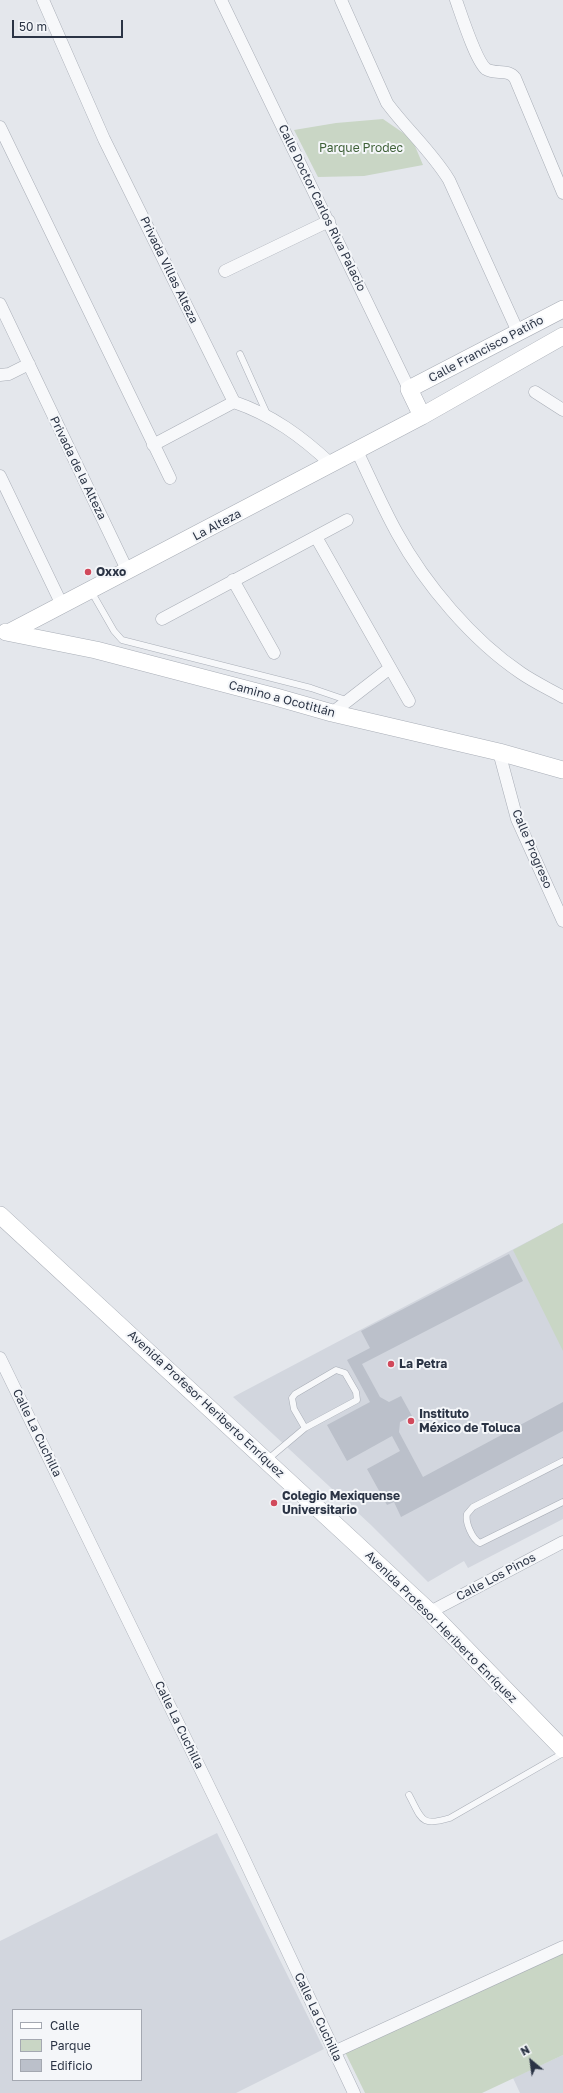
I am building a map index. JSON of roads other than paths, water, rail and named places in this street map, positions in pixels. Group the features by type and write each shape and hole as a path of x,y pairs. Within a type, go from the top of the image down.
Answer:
{"main road":[{"name":"Calle Francisco Patiño","path":"409,389 563,309"},
{"name":"Calle Francisco Patiño","path":"422,416 563,336"},
{"name":"Calle Doctor Carlos Riva Palacio","path":"409,389 422,416"},
{"name":"La Alteza","path":"5,632 128,572 422,416"},
{"name":"Camino a Ocotitlán","path":"5,632 96,650 172,669 332,713 499,752 563,770"},
{"name":"Avenida Profesor Heriberto Enríquez","path":"0,1215 430,1612 563,1748"}],"street":[{"name":"Privada Villas Alteza","path":"43,0 104,139 234,402"},
{"name":"Calle Doctor Carlos Riva Palacio","path":"221,0 409,389"},
{"path":"341,0 388,103 398,117 439,164 450,180 518,332"},
{"path":"456,0 482,63 491,71 508,73 515,78 563,193"},
{"path":"0,127 153,446 170,478"},
{"path":"225,271 328,221"},
{"path":"0,304 29,364 9,374 0,375"},
{"name":"Privada de la Alteza","path":"29,364 128,572"},
{"path":"535,392 563,410"},
{"path":"153,446 234,402 268,416 296,433 331,464"},
{"path":"357,450 397,534 420,570 446,603 500,657 521,673 563,697"},
{"path":"0,476 62,605"},
{"path":"162,618 347,520"},
{"path":"316,537 409,701"},
{"path":"234,580 274,653"},
{"path":"332,713 390,668"},
{"name":"Calle Progreso","path":"499,752 517,819 563,921"},
{"name":"Calle La Cuchilla","path":"0,1358 228,1825 354,2093"},
{"name":"Calle Los Pinos","path":"430,1612 563,1542"},
{"path":"334,2052 563,1947"}],"lane":[{"path":"240,354 268,416"},
{"path":"91,591 114,631 122,640 312,688 349,701"},
{"path":"267,1460 305,1428 358,1399 356,1392 345,1373 340,1370 336,1370 295,1394 292,1398 294,1409 305,1428"},
{"path":"563,1461 473,1507 467,1514 467,1523 476,1540 480,1543 563,1502"},
{"path":"409,1795 421,1817 429,1822 435,1823 450,1818 563,1753"}],"place":[{"name":"Oxxo","path":"88,572"},
{"name":"La Petra","path":"391,1364"},
{"name":"Instituto México de Toluca","path":"411,1421"},
{"name":"Colegio Mexiquense Universitario","path":"274,1503"}],"park label":[{"name":"Parque Prodec","path":"361,148"}]}
